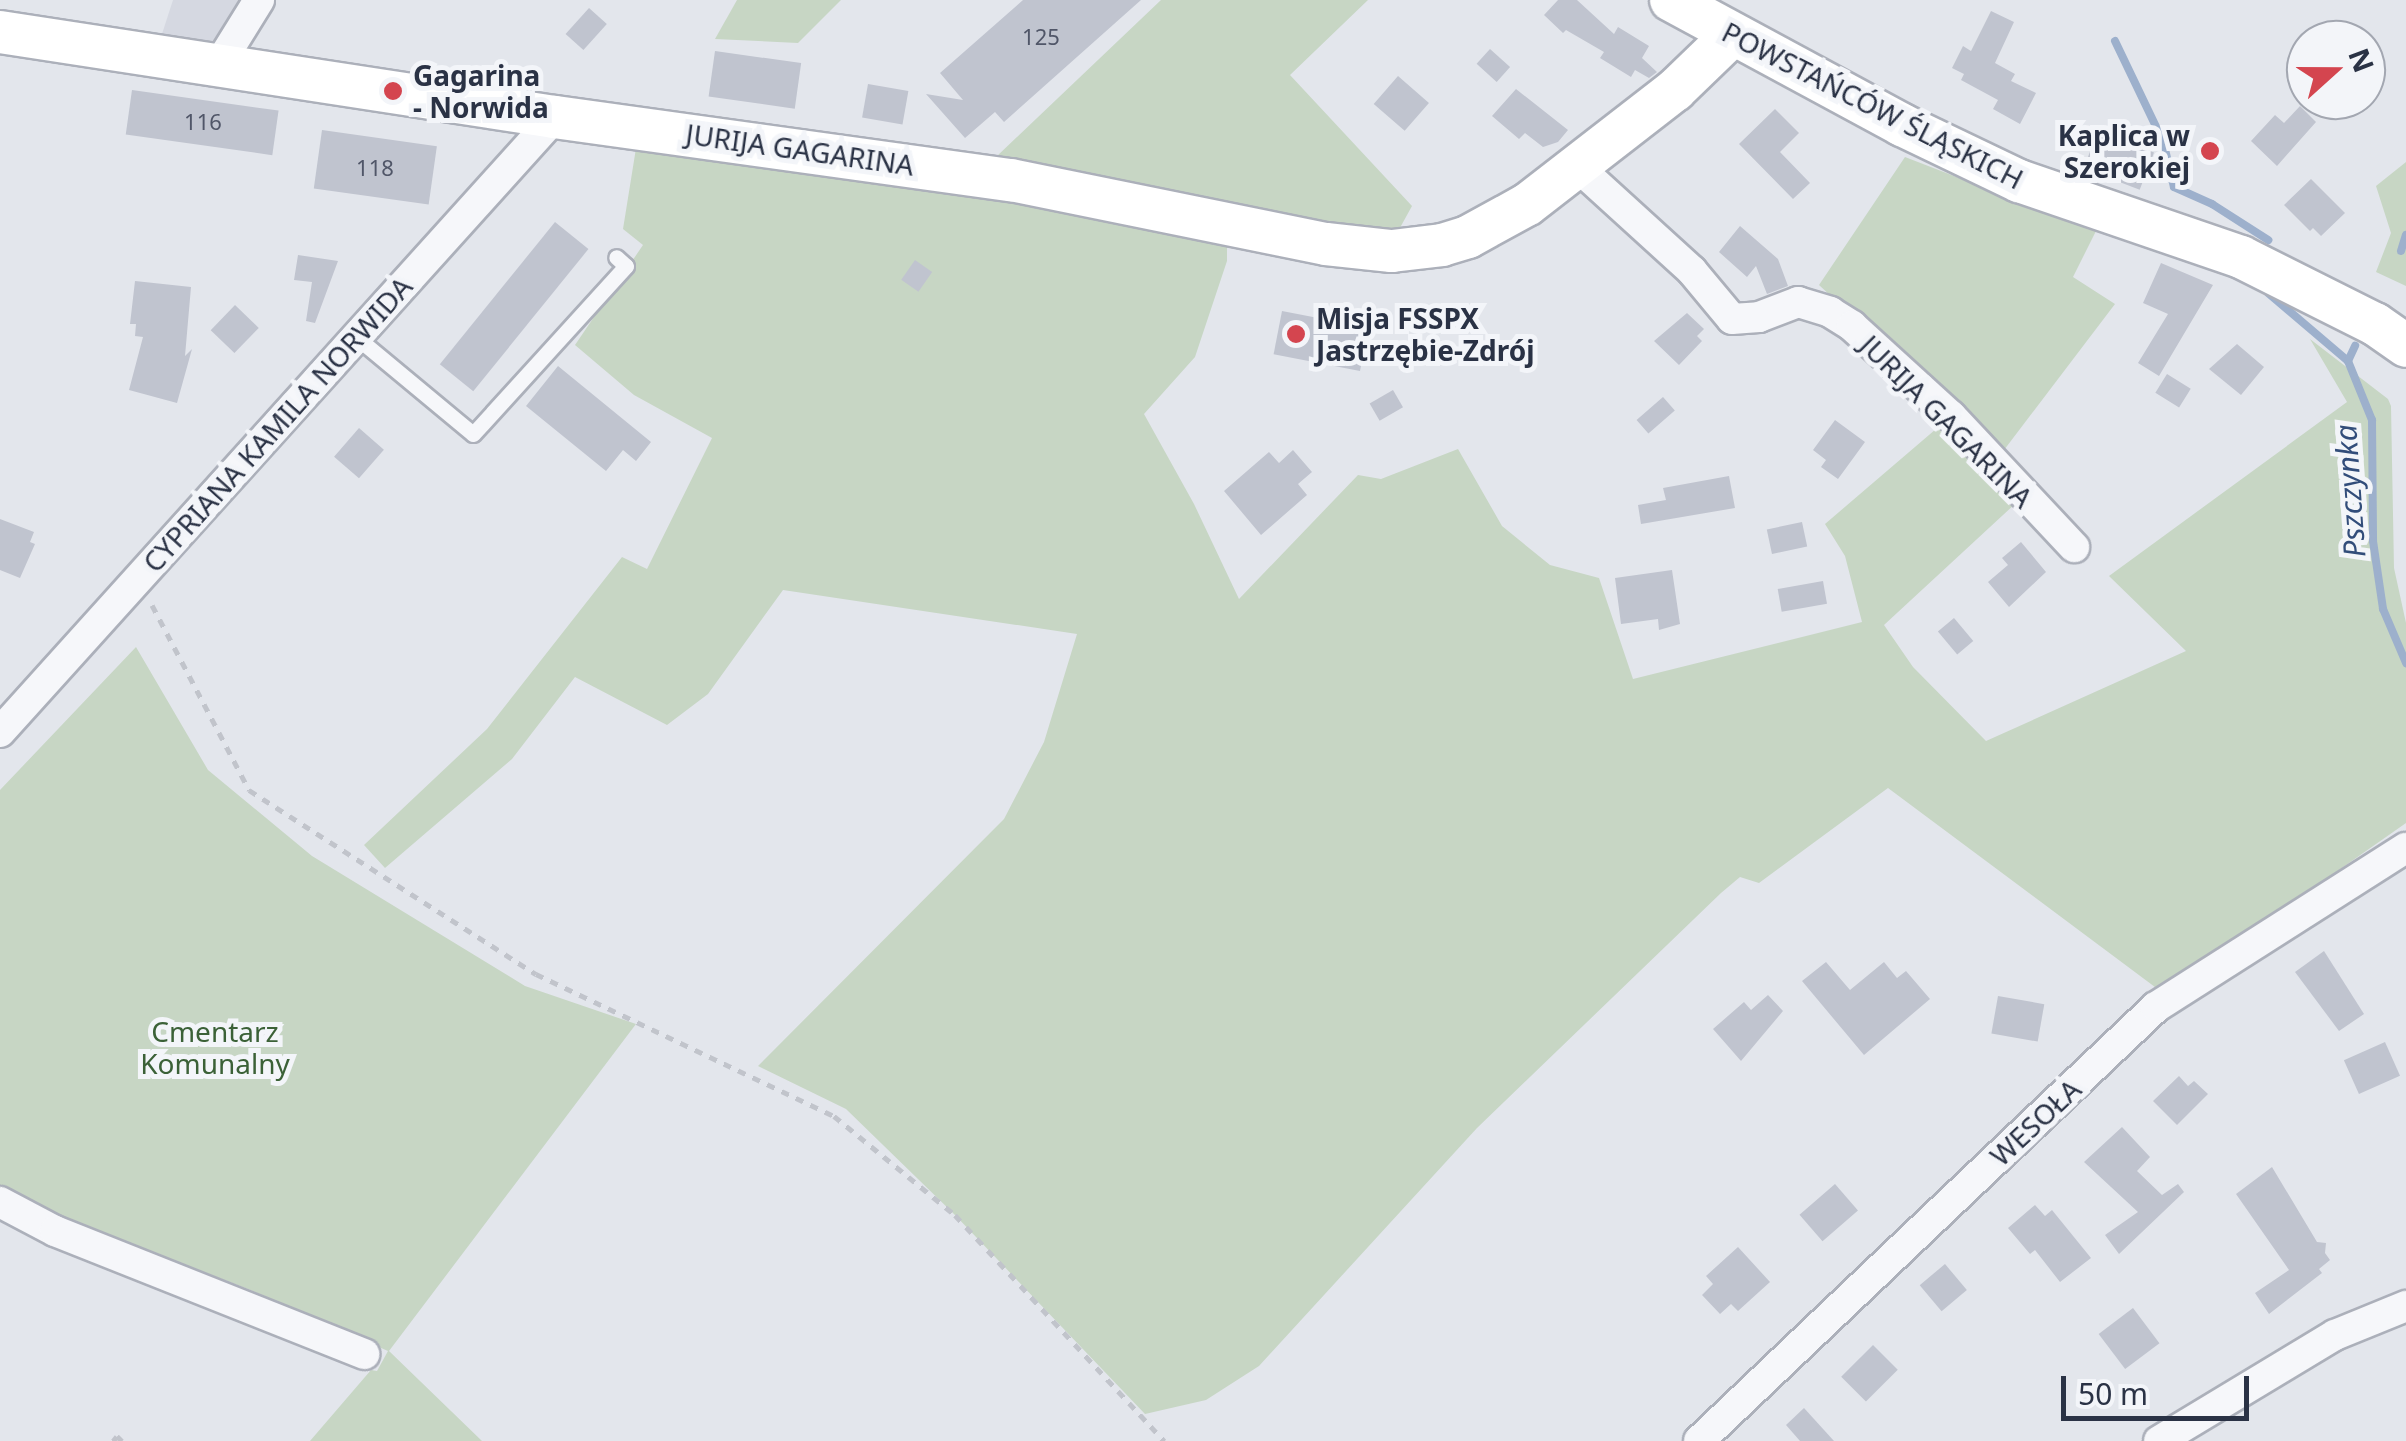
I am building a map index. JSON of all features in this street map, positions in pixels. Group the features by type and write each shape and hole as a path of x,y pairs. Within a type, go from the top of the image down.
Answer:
{"street":[{"path":"220,63 259,0"},
{"name":"POWSTAŃCÓW ŚLĄSKICH","path":"1671,0 1732,36 2018,180 2241,257 2294,281 2406,346"},
{"name":"JURIJA GAGARINA","path":"0,32 1011,180 1364,250 1417,249 1468,237 1528,204 1675,90 1732,36"},
{"name":"CYPRIANA KAMILA NORWIDA","path":"0,732 554,116"},
{"name":"JURIJA GAGARINA","path":"1579,168 1692,270 1732,320 1760,318 1798,302 1830,312 1852,326 1951,416 2074,548"},
{"name":"WESOŁA","path":"1699,1441 2156,1007 2406,848"},
{"path":"0,1202 55,1231 364,1354"},
{"path":"2160,1441 2335,1336 2406,1306"}],"lane":[{"path":"355,336 472,434 626,266 616,258"}],"path":[{"path":"144,572 155,617 250,790 536,974 834,1116 955,1215 1164,1441"},
{"path":"112,1441 117,1436 122,1441"}],"shaded area":[{"path":"173,0 248,0 213,49 161,37"}],"green space":[{"path":"737,0 841,0 798,43 715,39"},
{"path":"1161,0 1368,0 1290,75 1412,206 1396,235 1351,235 996,157"},
{"path":"637,142 960,185 1227,242 1227,261 1195,357 1144,414 1194,504 1239,599 1358,475 1381,479 1458,449 1502,526 1550,565 1599,578 1633,679 1862,622 1845,556 1825,524 1943,423 2016,503 1884,625 1913,667 1986,741 2186,651 2109,576 2347,402 2310,339 2388,399 2391,406 2394,568 2406,623 2406,823 2163,993 1888,788 1759,883 1740,877 1721,893 1477,1128 1259,1366 1206,1400 1145,1414 955,1215 846,1109 758,1066 1004,819 1044,742 1077,634 783,590 708,694 667,725 575,677 512,759 385,868 364,845 487,729 622,557 647,569 712,438 634,395 575,345 643,245 623,229"},
{"path":"1905,157 2096,231 2073,277 2115,304 2001,454 1819,285"},
{"path":"2406,162 2406,286 2376,272 2391,233 2376,186"},
{"name":"Cmentarz Komunalny","path":"136,647 208,770 312,856 525,986 636,1024 389,1351 482,1441 310,1441 371,1370 377,1371 388,1351 248,1289 55,1215 0,1186 0,790"}],"building":[{"path":"1023,0 1141,0 1004,122 995,112 965,138 926,94 963,100 940,73"},
{"path":"1558,0 1577,0 1614,34 1618,27 1649,46 1642,58 1657,72 1649,78 1635,70 1631,77 1600,58 1604,52 1566,30 1563,33 1544,15"},
{"path":"589,8 607,24 583,50 566,34"},
{"path":"1991,11 2014,22 1995,63 2015,74 2011,81 2036,93 2020,124 1993,109 1998,100 1961,80 1964,74 1952,68 1963,46 1971,51"},
{"path":"1490,49 1510,67 1497,82 1477,64"},
{"path":"715,51 801,63 795,109 709,97"},
{"path":"1398,76 1429,103 1405,131 1374,104"},
{"path":"868,84 908,91 902,125 862,117"},
{"path":"1516,89 1568,130 1558,142 1543,147 1525,133 1519,139 1492,116"},
{"path":"132,90 279,111 272,155 126,135"},
{"path":"1775,109 1799,133 1780,152 1810,183 1793,199 1739,144"},
{"path":"2275,115 2284,123 2316,122 2277,166 2251,141"},
{"path":"322,130 437,146 429,205 314,188"},
{"path":"2098,131 2154,153 2140,190 2084,168"},
{"path":"2311,179 2345,213 2321,236 2313,228 2310,231 2284,205"},
{"path":"555,222 588,249 473,391 440,364"},
{"path":"1740,226 1778,259 1788,286 1767,294 1756,266 1747,277 1719,252"},
{"path":"298,255 338,261 315,323 306,321 312,282 294,280"},
{"path":"915,260 932,272 918,292 901,280"},
{"path":"2161,263 2213,285 2159,376 2138,363 2168,314 2143,303"},
{"path":"135,281 191,287 185,356 192,349 177,403 129,390 143,337 135,336 136,324 130,324"},
{"path":"235,305 259,328 234,353 211,330"},
{"path":"1282,311 1368,328 1360,371 1274,354"},
{"path":"1687,313 1704,329 1697,336 1702,341 1679,365 1654,341"},
{"path":"2237,344 2264,367 2241,395 2209,369"},
{"path":"558,366 651,442 636,461 623,450 606,471 526,406"},
{"path":"2167,374 2191,389 2179,407 2155,393"},
{"path":"1393,390 1403,407 1380,421 1370,404"},
{"path":"1663,397 1675,411 1648,434 1637,420"},
{"path":"1835,420 1865,442 1838,479 1821,467 1826,460 1813,450"},
{"path":"359,428 384,450 359,478 334,457"},
{"path":"1293,450 1312,472 1298,484 1307,495 1261,535 1224,491 1269,452 1279,463"},
{"path":"1729,476 1735,508 1641,524 1638,505 1666,500 1663,488"},
{"path":"0,519 34,532 30,542 35,544 20,578 0,570"},
{"path":"1802,522 1807,546 1772,554 1767,529"},
{"path":"2021,542 2046,572 2009,607 1988,582 2008,565 2002,558"},
{"path":"1672,570 1680,624 1659,630 1658,619 1621,624 1615,578"},
{"path":"1823,581 1827,604 1782,612 1778,589"},
{"path":"1954,618 1973,641 1957,654 1938,631"},
{"path":"2324,951 2364,1014 2339,1031 2295,972"},
{"path":"1826,962 1850,990 1884,962 1897,978 1906,971 1930,999 1864,1055 1802,981"},
{"path":"1768,995 1783,1011 1741,1061 1713,1029 1744,1002 1751,1010"},
{"path":"1998,996 2044,1004 2038,1042 1991,1033"},
{"path":"2385,1042 2400,1076 2359,1094 2344,1060"},
{"path":"2179,1076 2188,1086 2194,1081 2208,1094 2177,1125 2153,1101"},
{"path":"2122,1127 2150,1157 2137,1171 2162,1195 2178,1184 2184,1192 2119,1254 2105,1235 2138,1212 2084,1162"},
{"path":"2272,1167 2317,1242 2326,1243 2325,1253 2330,1260 2319,1269 2322,1273 2269,1314 2255,1293 2289,1270 2236,1194"},
{"path":"1835,1184 1858,1210 1822,1241 1800,1215"},
{"path":"2035,1205 2045,1216 2052,1210 2091,1258 2060,1282 2035,1250 2030,1254 2008,1228"},
{"path":"1738,1247 1770,1282 1738,1311 1731,1304 1720,1314 1702,1295 1713,1284 1706,1276"},
{"path":"1945,1264 1967,1290 1942,1311 1920,1285"},
{"path":"2133,1308 2159,1343 2125,1369 2099,1334"},
{"path":"1873,1345 1898,1370 1866,1402 1841,1377"},
{"path":"1804,1408 1834,1441 1800,1441 1786,1425"}],"waterway":[{"name":"Pszczynka","path":"2115,41 2163,141 2174,187 2212,204 2268,240"},
{"path":"2401,251 2406,235"},
{"name":"Pszczynka","path":"2268,293 2348,361 2372,420 2373,541 2383,609 2406,663"},
{"path":"2348,361 2355,346"}],"place":[{"name":"Gagarina - Norwida","path":"393,91"},
{"name":"Kaplica w Szerokiej","path":"2210,151"},
{"name":"Misja FSSPX Jastrzębie-Zdrój","path":"1296,334"}]}
